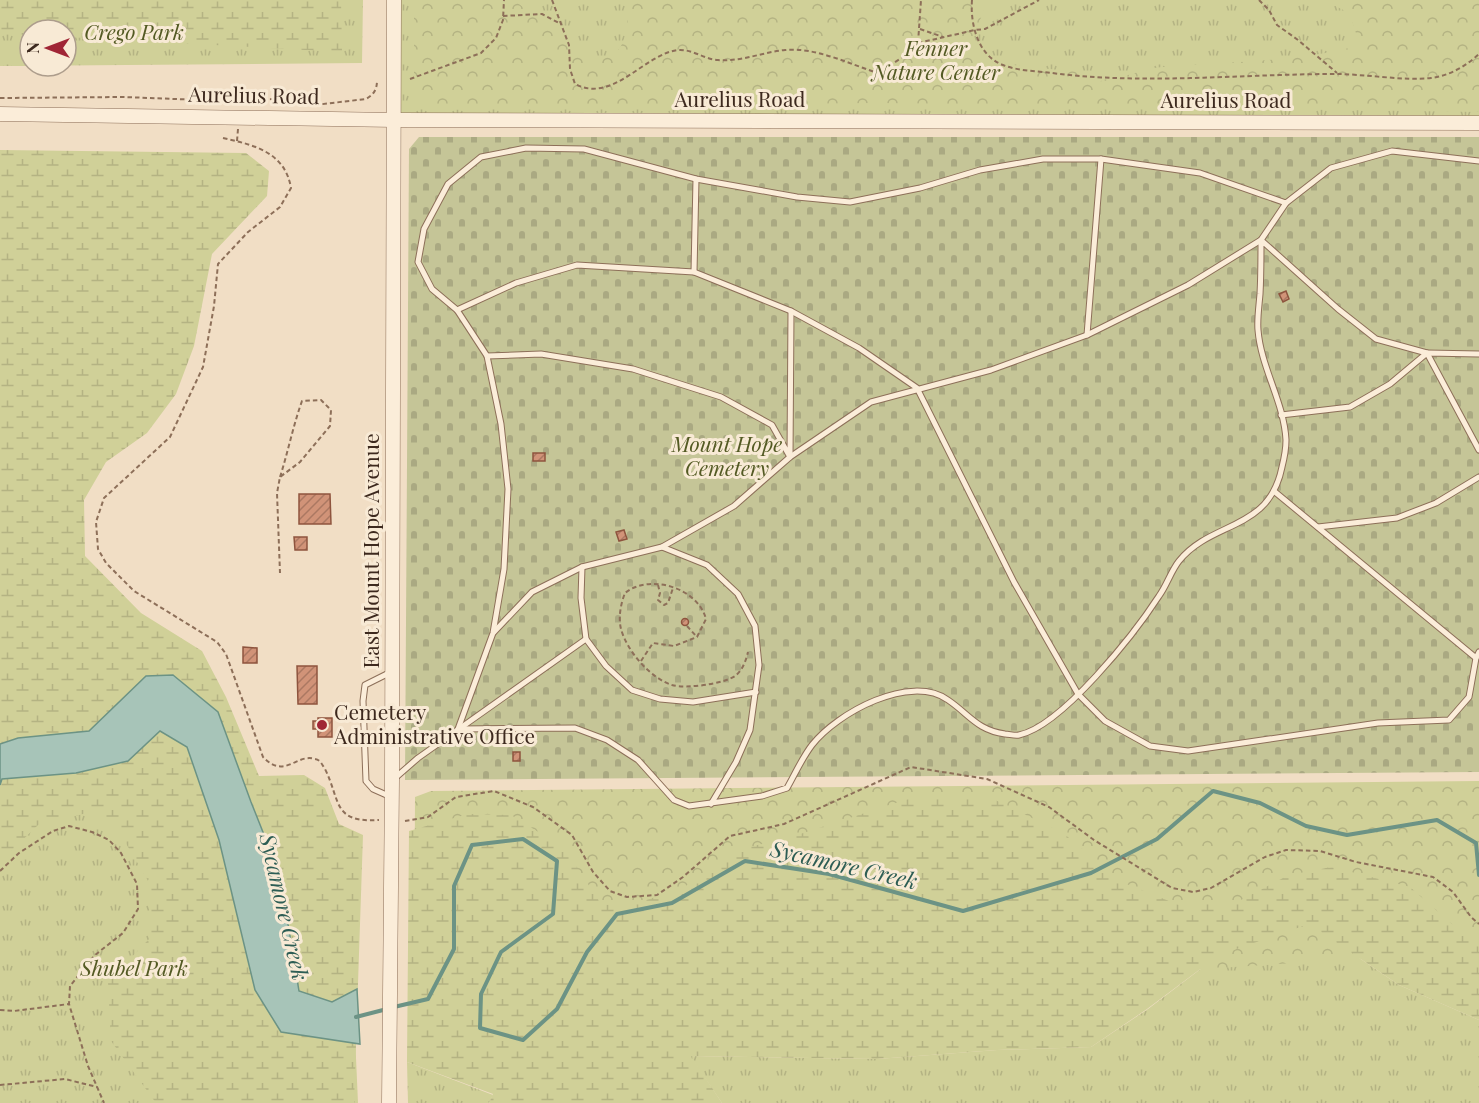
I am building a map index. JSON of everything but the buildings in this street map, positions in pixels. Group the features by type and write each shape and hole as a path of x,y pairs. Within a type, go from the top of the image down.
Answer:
{"street":[{"name":"East Mount Hope Avenue","path":"389,1103 393,780 394,0"},
{"name":"Aurelius Road","path":"0,114 395,120 1479,123"}],"lane":[{"path":"458,729 493,633 504,569 508,489 501,424 487,356 457,310 432,290 418,262 424,229 448,184 481,157 526,148 584,148 696,179 797,197 850,202 920,188 980,170 1043,159 1101,159 1200,173 1286,203"},
{"path":"493,633 532,592 582,567 663,547 734,506 790,457 871,402 991,370 1087,335 1188,285 1262,240 1286,203 1331,168 1392,151 1479,162"},
{"path":"1087,335 1101,159"},
{"path":"694,272 696,179"},
{"path":"1262,240 1338,309 1376,339 1427,354 1479,354"},
{"path":"458,729 576,728 607,740 638,760 674,800 689,806 762,796 786,788 813,743 859,706 886,696 918,690 946,699 989,732 1018,735 1049,721 1078,694 1131,635 1160,595 1179,561 1196,545 1248,519 1275,492 1286,441 1258,330 1262,240"},
{"path":"457,310 516,283 577,265 694,272 791,311 859,348 917,388 1014,582 1078,694 1105,721 1150,746 1188,751 1378,723 1449,720 1469,697 1478,655 1275,492"},
{"path":"790,457 791,311"},
{"path":"487,356 541,354 633,369 721,397 772,425 790,457"},
{"path":"1281,415 1350,407 1390,384 1427,354"},
{"path":"1427,354 1479,450"},
{"path":"1318,527 1397,518 1436,503 1479,477"},
{"path":"663,547 707,565 738,594 754,626 759,665 750,730 736,762 711,804"},
{"path":"582,567 580,598 586,639 606,666 632,690 660,699 693,702 756,692"},
{"path":"393,780 418,758 586,639"},
{"path":"392,797 373,789 366,781 363,701 365,685 393,672"}],"path":[{"path":"411,79 481,53 496,38 503,16 504,0"},
{"path":"552,0 569,45 568,55 572,76 575,84 583,88 618,84 660,57 679,50 693,51 718,60 756,57 786,50 814,52 878,73 906,55 918,44 985,29 1038,0"},
{"path":"918,44 921,0"},
{"path":"972,0 978,43 986,54 1002,65 1096,79 1337,74 1429,78 1447,75 1472,61 1479,54"},
{"path":"1259,0 1269,10 1277,25 1299,40 1337,74"},
{"path":"503,16 542,14 562,25"},
{"path":"919,29 943,37"},
{"path":"0,98 280,99 307,105 366,99 373,95 377,87 377,80"},
{"path":"223,138 258,146 268,152 285,169 291,188 280,207 248,232 218,264 214,306 203,367 170,437 104,498 96,522 98,549 106,563 134,591 217,642 226,654 263,757 268,763 284,767 308,758 315,758 321,762 331,782 339,807 353,819 373,820"},
{"path":"280,477 300,462 330,426 331,410 321,400 302,401 280,477 277,493 280,573"},
{"path":"640,661 653,643 674,646 697,637 706,619 697,600 684,591 658,585 630,588 625,592 621,604 620,627 628,645 640,661 653,676 673,685 699,685 724,681 736,675 745,663 754,626"},
{"path":"658,585 660,593 658,600 664,605 668,603 673,588"},
{"path":"687,626 697,637"},
{"path":"404,821 428,817 456,797 494,791 533,807 572,835 594,872 610,891 627,897 657,895 683,877 730,836 784,824 911,767 987,779 1049,807 1094,840 1172,888 1193,892 1212,888 1265,857 1286,850 1320,851 1356,862 1433,877 1453,892 1479,924"},
{"path":"0,871 19,853 53,831 69,826 92,832 109,840 121,853 137,884 138,909 123,933 95,955 70,986 69,1005 88,1066 104,1103"},
{"path":"0,1010 14,1011 69,1005"},
{"path":"0,1085 65,1079 97,1087"}],"green space":[{"name":"Crego Park","path":"0,0 363,0 362,63 78,65 78,18 18,18 18,66 0,66"},
{"name":"Crego Park","path":"0,0 341,0 342,52 78,38 78,18 18,18 18,35 0,34"},
{"name":"Fenner Nature Center","path":"396,0 1479,0 1479,123 395,120"},
{"name":"Fenner Nature Center","path":"414,0 514,0 566,41 580,57 599,59 613,54 623,42 627,26 628,0 988,0 968,50 974,61 1079,72 1090,79 1100,81 1162,67 1282,59 1353,47 1357,36 1349,13 1324,0 1479,0 1479,112 875,103 430,110 414,90"},
{"name":"Mount Hope Cemetery","path":"419,137 1479,137 1479,772 405,780 409,149"},
{"path":"0,150 246,153 269,171 267,196 212,254 194,346 176,394 147,433 106,462 84,500 85,556 141,613 202,651 226,697 259,776 304,775 325,788 339,824 363,835 354,1103 156,1103 111,1041 108,982 149,939 150,884 118,830 87,813 38,825 0,862"},
{"name":"Shubel Park","path":"112,755 355,1035 358,1103 0,1103 0,779"},
{"path":"1479,781 1479,951 451,1018 414,984 415,797 431,791"},
{"path":"989,797 1063,833 1124,883 1179,905 1237,902 1289,875 1332,867 1410,887 1453,925 1479,941 1479,1020 1399,985 1309,924 1219,955 1147,1009 1091,1047 997,1050 877,1059 691,1056 722,1103 489,1103 493,1094 407,1062 409,831 468,814 511,815 564,848 602,905 634,904 683,888 732,851 791,837 911,798"},
{"path":"1309,924 1399,985 1479,1020 1479,1103 722,1103 690,1056 877,1059 997,1050 1091,1047 1148,1009 1219,955"},
{"path":"407,1062 493,1095 489,1103 408,1103"}],"water":[{"path":"173,675 218,712 280,875 299,991 332,1002 357,989 360,1044 281,1032 255,990 219,840 187,747 160,731 128,761 76,773 2,779 0,785 0,744 18,738 89,731 146,676"}],"waterway":[{"name":"Sycamore Creek","path":"394,1007 428,999 454,949 454,886 472,845 523,839 557,861 553,914 501,952 481,994 480,1028 523,1040 557,1009 587,952 617,914 672,903 745,861 829,874 963,911 1091,873 1157,839 1213,791 1260,803 1306,826 1347,835 1437,820 1476,843 1479,875"},
{"name":"Sycamore Creek","path":"356,1017 387,1009"}],"place":[{"name":"Cemetery Administrative Office","path":"322,725"}]}
